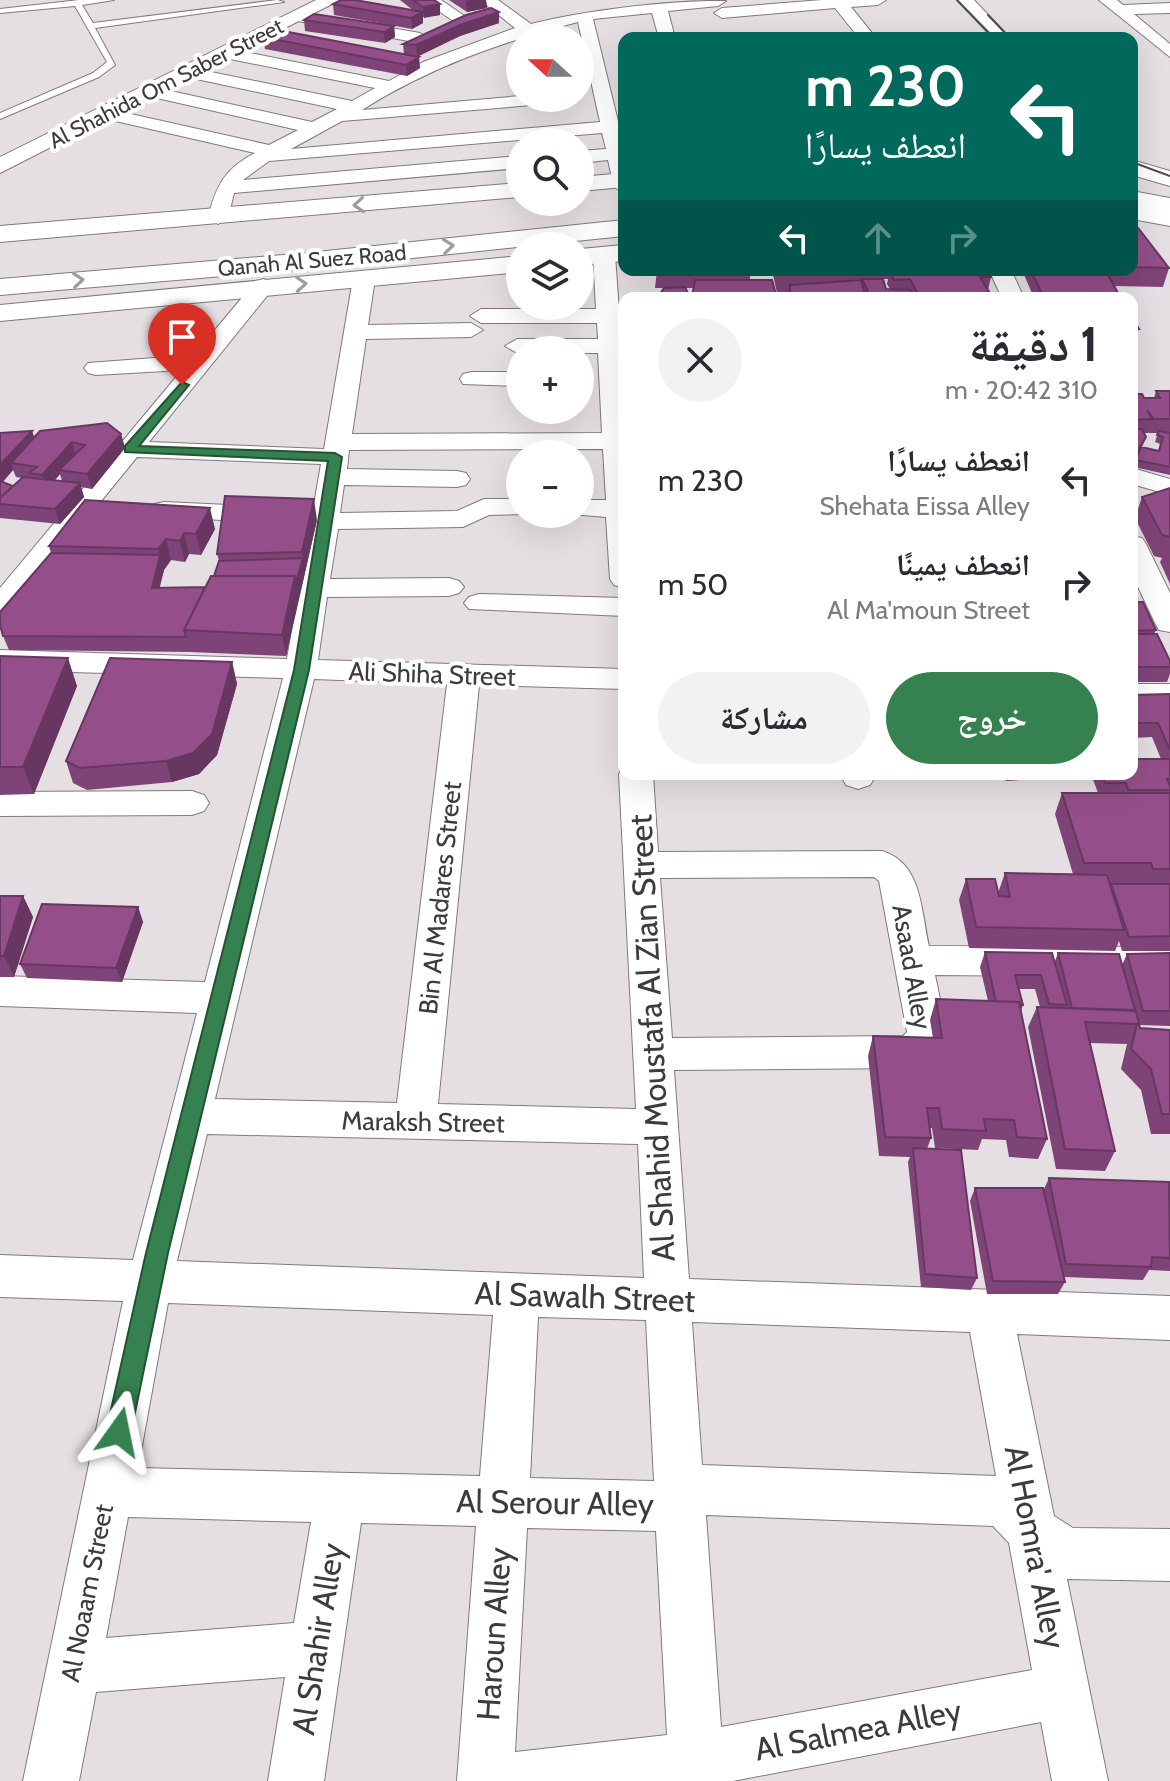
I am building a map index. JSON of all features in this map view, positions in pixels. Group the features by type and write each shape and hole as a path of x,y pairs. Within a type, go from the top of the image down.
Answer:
{"main road":[{"name":"Al Shahida Om Saber Street","path":"0,166 263,34 336,1"},
{"path":"1138,154 1157,153"},
{"path":"1138,176 1170,218"},
{"path":"594,183 618,182"},
{"name":"Qanah Al Suez Road","path":"0,234 506,191"},
{"name":"Qanah Al Suez Road","path":"343,232 618,208"},
{"name":"Qanah Al Suez Road","path":"0,287 307,261 618,229"},
{"path":"0,262 31,259"},
{"name":"Qanah Al Suez Road","path":"0,313 506,265"}],"street":[{"path":"430,0 464,21"},
{"path":"488,0 521,24"},
{"path":"604,0 621,10"},
{"path":"548,24 668,3 721,10 878,0"},
{"path":"965,0 996,32"},
{"path":"838,2 863,32"},
{"path":"667,32 668,3"},
{"path":"1114,5 1170,8"},
{"path":"1114,5 1170,52"},
{"path":"552,6 577,17 602,94 618,162"},
{"path":"418,20 447,27 505,11"},
{"path":"298,17 427,35 399,56 429,66"},
{"path":"263,34 291,39"},
{"path":"218,218 225,188 263,154 429,66 506,36"},
{"path":"1145,54 1170,52"},
{"path":"225,53 393,87"},
{"path":"187,72 355,107"},
{"path":"148,91 322,124 506,104"},
{"path":"594,95 618,93"},
{"path":"104,113 263,154 610,127"},
{"path":"594,156 616,154"},
{"path":"225,188 506,163"},
{"path":"603,255 613,334 618,466"},
{"name":"Al Noaam Street","path":"51,1781 150,1281 301,670 364,279"},
{"path":"0,607 12,579 82,506 130,438 201,362 264,286"},
{"path":"355,332 476,323 613,334"},
{"path":"96,368 201,362"},
{"path":"472,379 506,379"},
{"path":"594,383 616,390"},
{"path":"130,438 335,459 457,479"},
{"path":"335,459 616,441"},
{"path":"1138,478 1170,487"},
{"path":"594,507 618,504"},
{"path":"82,506 113,508"},
{"path":"143,509 324,519 463,519 484,507 506,507"},
{"path":"1138,554 1161,590 1170,623"},
{"path":"315,588 449,587"},
{"path":"479,603 618,607"},
{"name":"Ali Shiha Street","path":"0,660 618,679"},
{"name":"Bin Al Madares Street","path":"416,1121 464,675"},
{"path":"1138,694 1170,694"},
{"name":"Al Shahid Moustafa Al Zian Street","path":"636,780 696,1771"},
{"path":"0,804 192,803"},
{"name":"Asaad Alley","path":"642,865 882,864 896,875 928,1037 912,1052 653,1054"},
{"path":"913,960 1170,962"},
{"path":"0,991 220,998"},
{"name":"Maraksh Street","path":"190,1116 657,1127"},
{"name":"Al Sawalh Street","path":"0,1276 990,1314 1170,1318"},
{"name":"Haroun Alley","path":"485,1781 517,1295"},
{"name":"Al Homra' Alley","path":"990,1314 1080,1781"},
{"name":"Al Serour Alley","path":"106,1492 668,1506 680,1503 695,1490 1004,1501 1032,1531 1067,1553 1170,1555"},
{"name":"Al Shahir Alley","path":"296,1781 340,1498"},
{"path":"73,1667 317,1648"},
{"name":"Al Salmea Alley","path":"509,1781 696,1771 1063,1691"}],"lane":[{"path":"0,11 110,0"},
{"path":"0,116 108,68 112,59 76,2"},
{"path":"91,26 280,2"}],"building":[{"path":"341,0 423,12 411,18 333,4"},
{"path":"413,0 434,0 440,4 423,7"},
{"path":"491,8 499,12 416,45 403,44 466,15"},
{"path":"314,14 394,26 384,32 304,20"},
{"path":"278,30 419,57 406,65 263,37"},
{"path":"1138,228 1169,268 1138,267"},
{"path":"892,276 991,277 980,277 989,292 917,292 910,279 894,280"},
{"path":"1033,276 1108,276 1118,292 1041,292"},
{"path":"862,279 883,279 886,289 911,292 868,292"},
{"path":"695,280 772,280 775,292 693,292"},
{"path":"861,280 864,292 790,292 790,285"},
{"path":"685,287 687,292 661,292 664,288"},
{"path":"1156,391 1170,391 1170,419 1154,419 1147,410 1152,419 1138,420 1138,394 1144,398 1160,398"},
{"path":"107,423 121,434 87,474 59,470 85,445 72,442 42,475 29,473 37,467 11,463 40,431"},
{"path":"1138,429 1142,429 1146,437 1138,451"},
{"path":"32,431 0,465 0,433"},
{"path":"1159,431 1170,433 1170,467 1138,460 1141,447 1159,451 1163,437 1157,435"},
{"path":"23,477 80,483 55,509 0,504 0,498"},
{"path":"0,481 13,486 0,498"},
{"path":"1170,488 1170,537 1162,535 1142,497"},
{"path":"225,496 314,499 302,552 217,554"},
{"path":"85,500 210,508 196,534 184,533 180,541 166,539 158,549 49,546"},
{"path":"51,553 160,555 152,588 205,587 184,630 186,637 3,636 0,612"},
{"path":"303,558 296,582 295,576 214,576 219,561"},
{"path":"211,576 295,576 282,635 184,630"},
{"path":"1138,602 1143,602 1156,630 1138,631"},
{"path":"1138,634 1157,634 1170,667 1138,667"},
{"path":"0,656 68,658 23,767 0,767"},
{"path":"110,658 232,662 212,734 193,753 166,761 80,768 66,761"},
{"path":"1170,694 1170,750 1158,723 1138,723 1138,695"},
{"path":"1138,759 1170,759 1170,779 1167,779 1170,790 1128,790 1126,783 1105,783 1104,780 1138,780"},
{"path":"1062,793 1170,793 1170,869 1153,869 1151,863 1084,863"},
{"path":"1005,873 1107,875 1124,930 976,927 966,879 995,879 999,896 1010,897"},
{"path":"1111,884 1170,884 1170,936 1129,937"},
{"path":"0,896 23,896 4,956 0,956"},
{"path":"42,904 138,907 116,968 20,964"},
{"path":"985,952 1052,953 1067,1005 1049,1004 1041,975 1015,975 1023,1005 1019,1002 996,1002"},
{"path":"1058,953 1119,954 1135,1010 1072,1008"},
{"path":"1170,953 1170,1011 1143,1011 1127,954"},
{"path":"936,999 1019,1002 1047,1139 1017,1137 1014,1120 984,1119 986,1131 942,1129 939,1108 927,1108 931,1138 885,1137 873,1036 942,1038"},
{"path":"1037,1007 1136,1011 1140,1028 1170,1030 1170,1114 1162,1114 1151,1069 1131,1049 1137,1024 1085,1022 1115,1151 1065,1149"},
{"path":"913,1148 961,1150 977,1278 925,1274"},
{"path":"1049,1178 1169,1182 1170,1258 1152,1257 1151,1267 1066,1264"},
{"path":"975,1188 1043,1188 1065,1282 993,1281"}],"tram line":[{"path":"957,0 988,32"},
{"path":"988,15 1004,32"},
{"path":"1138,164 1170,176"}],"route":[{"path":"119,1432 157,1253 301,670 335,457 130,449 182,385"}]}
